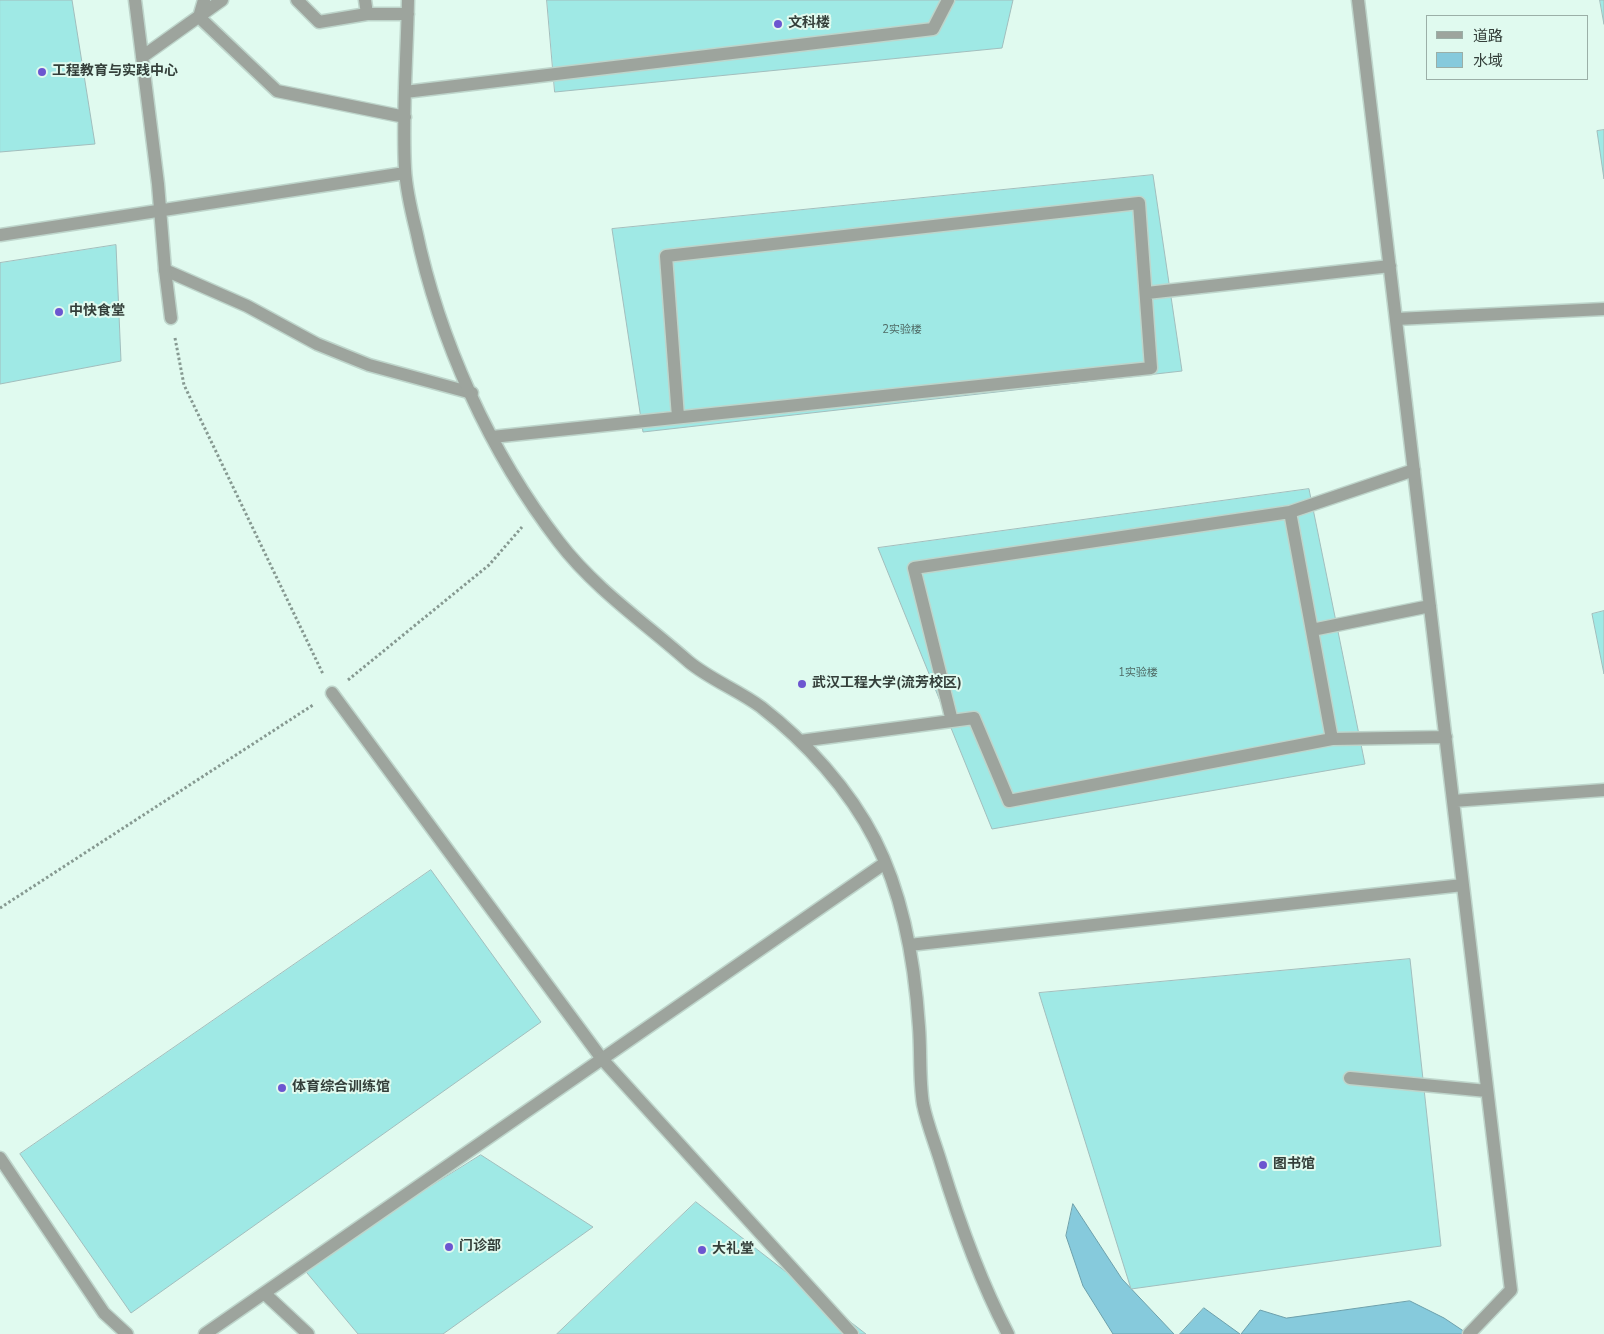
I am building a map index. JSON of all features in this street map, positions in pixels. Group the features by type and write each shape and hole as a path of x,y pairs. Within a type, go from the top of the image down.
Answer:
{"street":[{"path":"135,0 161,210 164,270 171,318"},
{"path":"199,17 204,0"},
{"path":"142,56 222,0"},
{"path":"297,0 319,22 367,14 408,14"},
{"path":"365,0 367,14"},
{"path":"408,0 405,173 419,244 437,312 472,393 492,437 516,480 560,543 609,596 699,670 758,705 800,741 830,774 875,840 895,891 909,945 918,1009 922,1100 971,1256 990,1300 1008,1334"},
{"path":"405,92 933,29 948,0"},
{"path":"1358,0 1511,1290 1469,1334"},
{"path":"199,17 277,91 405,117"},
{"path":"0,235 405,173"},
{"path":"492,437 1151,368 1147,293 1138,203 666,256 678,417"},
{"path":"1147,293 1390,266"},
{"path":"164,270 247,306 316,344 369,365 472,393"},
{"path":"1396,319 1604,309"},
{"path":"952,721 914,568 1290,512 1414,470"},
{"path":"1290,512 1332,739"},
{"path":"1312,630 1430,606"},
{"path":"332,693 602,1059 852,1334"},
{"path":"800,741 974,718 1009,801 1332,739 1446,737"},
{"path":"1453,801 1604,790"},
{"path":"205,1334 885,863"},
{"path":"909,945 1463,885"},
{"path":"1350,1078 1487,1091"},
{"path":"0,1158 104,1313 127,1334"},
{"path":"264,1293 308,1334"}],"path":[{"path":"171,318 184,385 332,693"},
{"path":"0,908 332,693 489,565 537,510"}],"water":[{"path":"1073,1204 1122,1279 1174,1334 1113,1334 1083,1286 1066,1236"},
{"path":"1410,1301 1444,1318 1468,1334 1241,1334 1260,1310 1286,1318"},
{"path":"1204,1308 1240,1334 1180,1334"}],"building":[{"name":"工程教育与实践中心","path":"0,0 72,0 95,144 0,152"},
{"name":"文科楼","path":"547,0 1013,0 1002,48 555,92"},
{"path":"1600,0 1604,0 1604,24"},
{"path":"1604,130 1604,179 1597,131"},
{"path":"1153,175 1182,371 643,432 612,229"},
{"name":"中快食堂","path":"116,245 121,361 0,384 0,263"},
{"path":"1309,489 1365,764 992,829 878,548"},
{"path":"1604,611 1604,674 1592,614"},
{"name":"体育综合训练馆","path":"431,870 541,1022 131,1313 20,1154"},
{"name":"图书馆","path":"1410,959 1441,1246 1131,1289 1039,993"},
{"name":"门诊部","path":"481,1155 593,1227 443,1334 358,1334 302,1267"},
{"name":"大礼堂","path":"696,1202 866,1334 557,1334"}],"place":[{"name":"文科楼","path":"778,24"},
{"name":"工程教育与实践中心","path":"42,72"},
{"name":"中快食堂","path":"59,312"},
{"name":"武汉工程大学(流芳校区)","path":"802,684"},
{"name":"体育综合训练馆","path":"282,1088"},
{"name":"图书馆","path":"1263,1165"},
{"name":"门诊部","path":"449,1247"},
{"name":"大礼堂","path":"702,1250"}]}
